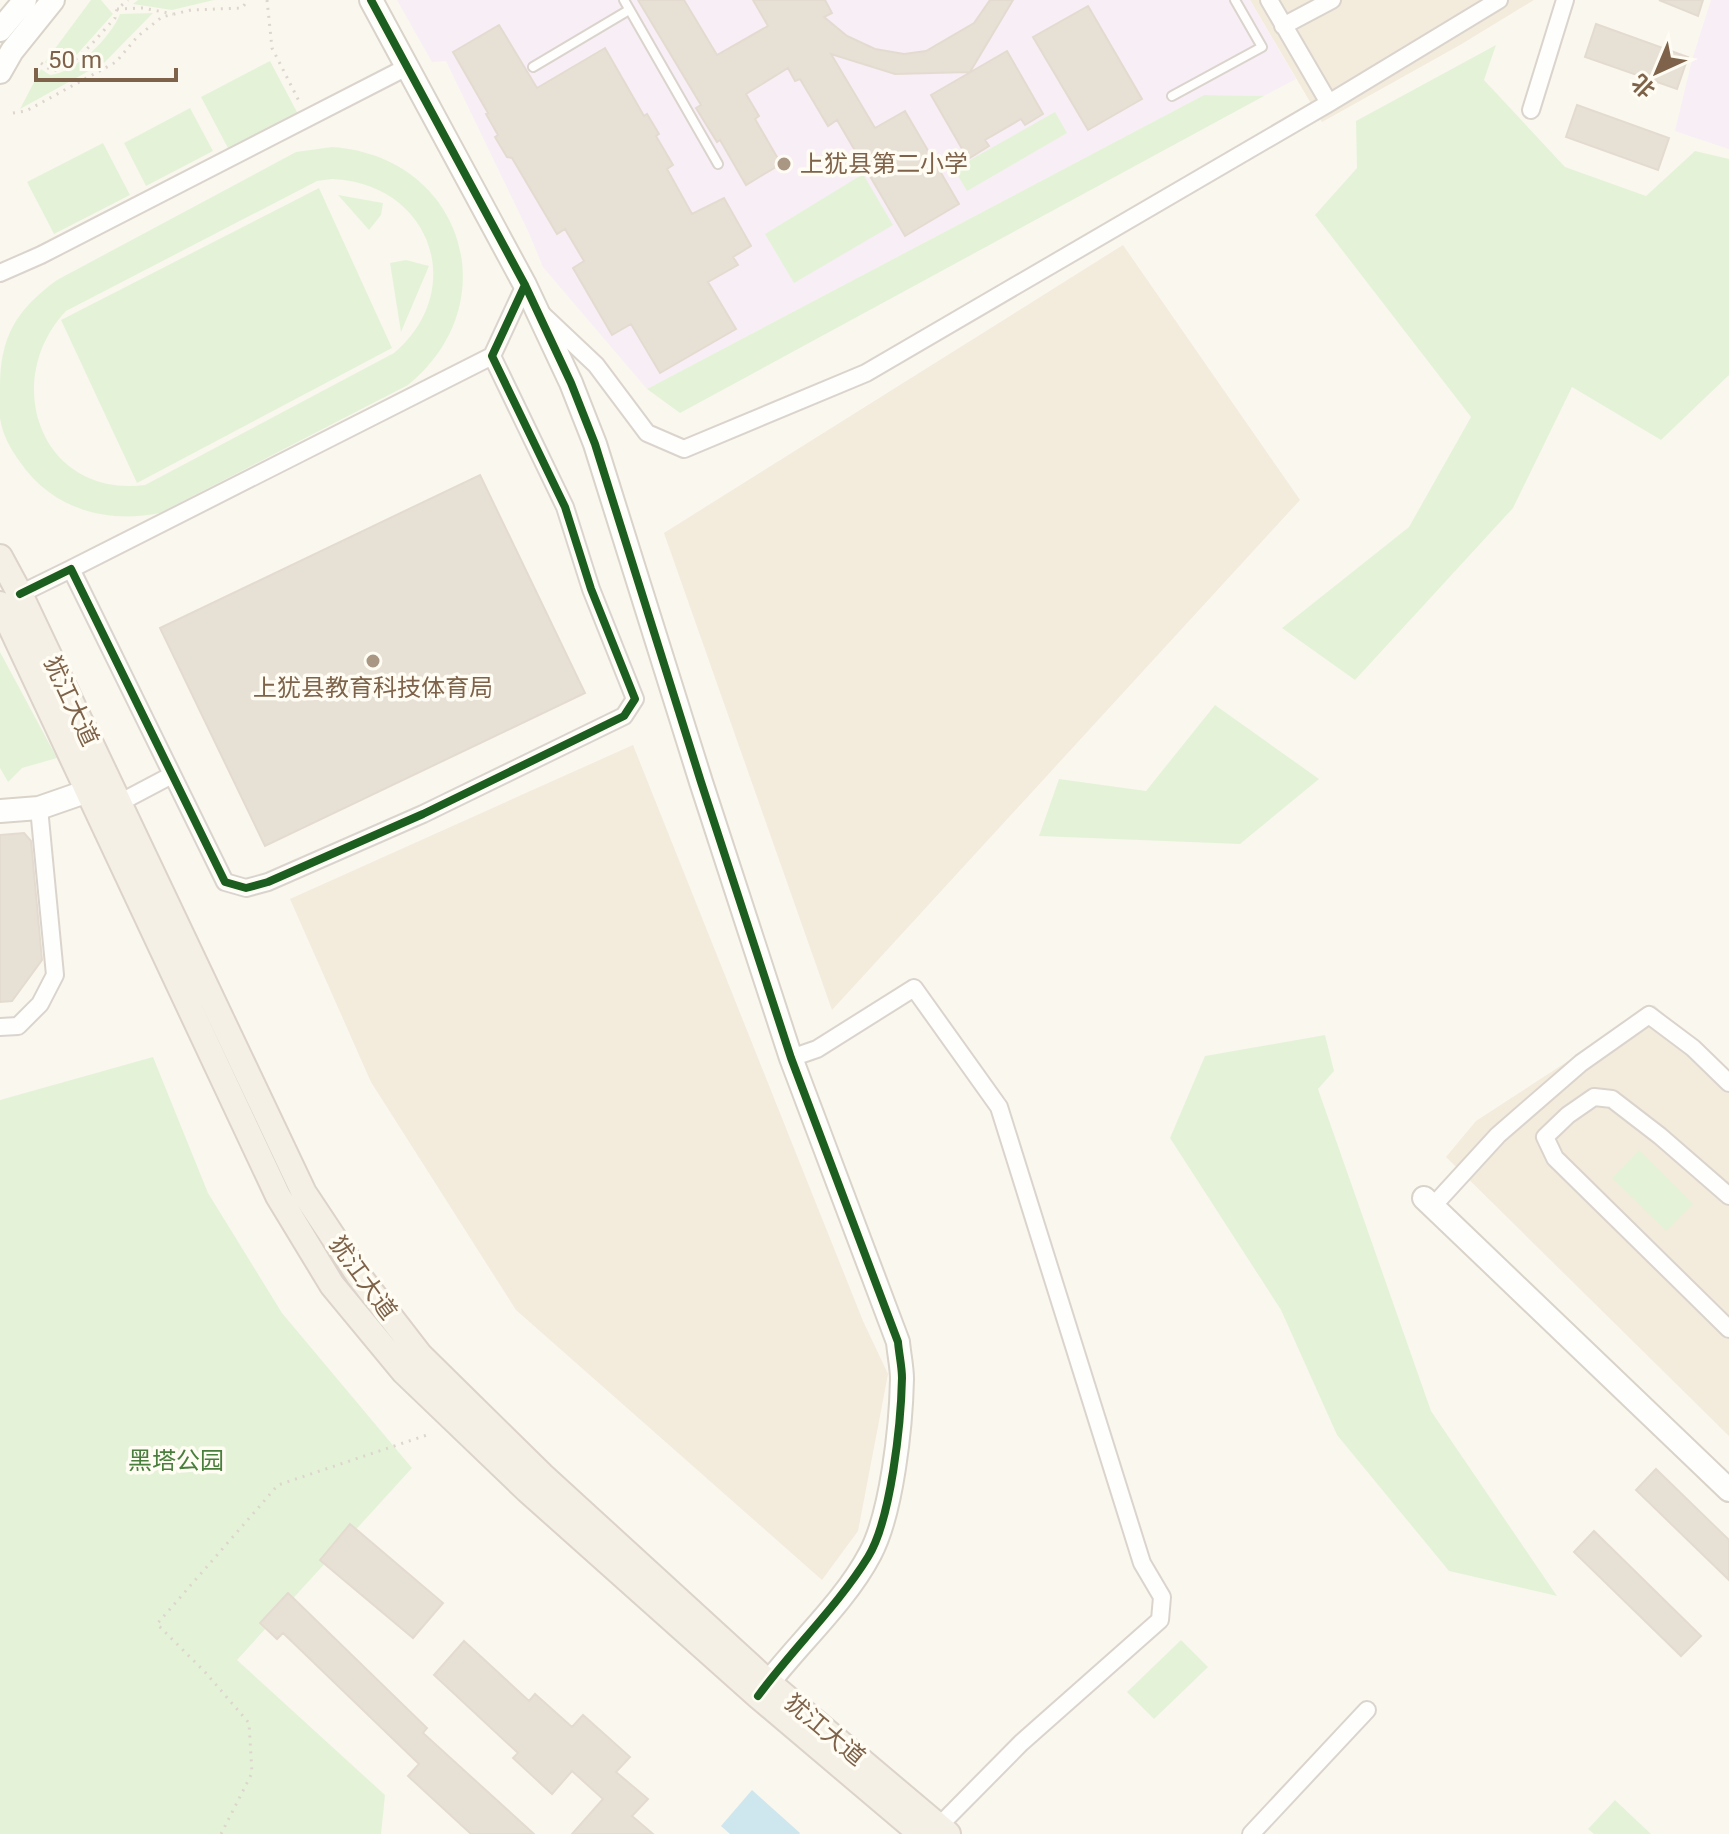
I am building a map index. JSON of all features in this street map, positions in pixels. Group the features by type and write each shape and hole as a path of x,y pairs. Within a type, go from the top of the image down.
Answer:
{"main road":[{"name":"犹江大道","path":"0,557 10,599 88,791 278,1196 332,1285 404,1372 527,1490 936,1831"},
{"name":"犹江大道","path":"10,599 119,803 304,1193 359,1276 420,1355 763,1689"}],"street":[{"path":"0,30 25,0"},
{"path":"0,72 12,51 53,0"},
{"path":"371,0 525,285 571,383 595,444 791,1058 898,1342 902,1377 896,1444 884,1514 870,1554 845,1590 763,1689"},
{"path":"1269,0 1329,103"},
{"path":"1283,26 1332,0"},
{"path":"537,310 596,365 647,433 684,449 866,373 1329,103 1499,0"},
{"path":"1531,110 1565,0"},
{"path":"0,273 54,249 407,67"},
{"path":"10,599 492,356 525,285"},
{"path":"71,569 225,882 246,888 268,882 423,814 624,716 635,699 591,589 565,507 492,356"},
{"path":"119,803 172,775"},
{"path":"0,811 39,808 88,791"},
{"path":"0,1027 18,1026 40,1004 55,975 39,808"},
{"path":"791,1058 817,1049 914,988 999,1107 1142,1563 1162,1597 1160,1620 1021,1743 936,1831"},
{"path":"1729,1083 1693,1048 1649,1015 1581,1063 1498,1135 1429,1202 1729,1490"},
{"path":"1729,1196 1612,1099 1594,1097 1568,1115 1545,1137 1555,1158 1729,1329"},
{"path":"1251,1834 1367,1710"}],"lane":[{"path":"624,0 718,164"},
{"path":"1172,96 1262,47 1235,0"},
{"path":"533,67 629,10"}],"path":[{"path":"41,63 52,71 74,61 128,0"},
{"path":"13,113 26,111 116,62 138,36 162,17 191,10 242,8 248,0"},
{"path":"267,0 272,48 305,113"},
{"path":"117,9 143,8 175,14"},
{"path":"221,1834 252,1773 249,1723 205,1672 157,1624 278,1485 430,1434"}],"shaded area":[{"name":"上犹县第二小学","path":"397,0 1250,0 1296,79 1264,96 1204,95 647,389 543,267 446,61 432,62"},
{"path":"1250,0 1534,0 1322,122"},
{"path":"1711,0 1729,0 1729,149 1675,131 1692,60"},
{"path":"1123,245 1300,500 832,1010 664,533"},
{"path":"633,745 863,1321 888,1374 858,1531 822,1580 516,1310 371,1082 290,899"},
{"path":"1654,1005 1729,1073 1729,1436 1446,1157 1476,1121"}],"green space":[{"path":"91,0 101,0 113,14 72,60 53,68 45,62"},
{"path":"138,0 214,0 172,10 133,4"},
{"path":"153,13 105,62 20,109 41,69 50,75 60,73 81,61 109,33 120,14"},
{"path":"1496,45 1484,80 1565,167 1646,196 1695,151 1729,159 1729,375 1661,440 1572,387 1513,508 1355,680 1282,628 1409,527 1471,417 1315,215 1357,168 1356,121"},
{"path":"270,61 298,114 229,150 201,97"},
{"path":"1204,95 1264,96 680,413 647,389"},
{"path":"190,108 213,151 146,186 124,143"},
{"path":"1055,112 1067,133 967,191 954,169"},
{"path":"103,143 130,195 54,234 27,182"},
{"path":"332,147 377,156 413,176 440,205 457,239 463,276 457,314 439,352 408,385 160,513 140,516 100,514 64,502 48,491 33,478 13,452 0,418 3,353 21,314 57,280 296,152","holes":["332,179 366,185 394,199 414,219 428,244 433,271 430,299 417,327 394,353 145,485 109,484 80,473 57,454 42,429 35,400 36,370 46,339 66,311 317,181"]},
{"path":"863,174 893,225 794,283 765,234"},
{"path":"319,188 392,348 137,483 61,320"},
{"path":"338,195 383,203 381,215 369,230"},
{"path":"406,260 429,266 401,332 390,263"},
{"path":"0,652 57,758 22,768 8,782 0,768"},
{"path":"1215,705 1319,779 1240,844 1039,836 1059,779 1146,791"},
{"path":"1325,1035 1334,1071 1318,1089 1431,1411 1557,1596 1449,1571 1337,1435 1281,1310 1170,1138 1205,1056"},
{"name":"黑塔公园","path":"153,1057 208,1193 282,1313 412,1468 237,1660 385,1795 381,1834 0,1834 0,1100"},
{"path":"1639,1150 1693,1204 1666,1231 1612,1178"},
{"path":"1181,1640 1208,1667 1154,1719 1127,1692"},
{"path":"1615,1800 1651,1834 1594,1834 1588,1829"}],"water":[{"path":"752,1790 800,1833 730,1834 721,1826"}],"building":[{"path":"638,0 684,0 717,55 768,26 753,0 825,0 832,13 824,17 847,36 875,49 904,54 926,51 974,23 990,0 1013,0 970,72 895,74 831,54 875,128 905,111 959,204 905,236 837,120 828,126 800,79 795,81 788,68 746,94 759,116 755,119 781,164 746,185 720,140 717,142 696,108 701,105"},
{"path":"1659,0 1703,0 1698,16"},
{"path":"1088,6 1142,99 1088,130 1033,37"},
{"path":"1596,24 1688,57 1677,89 1585,57"},
{"path":"499,25 537,88 605,48 644,116 647,114 659,134 656,136 673,165 667,169 692,214 724,198 751,246 733,257 738,265 708,282 736,329 660,373 631,324 612,335 573,268 584,261 565,229 557,234 512,158 507,157 495,137 498,135 488,113 453,52"},
{"path":"1007,51 1043,114 1025,125 1021,119 985,140 989,146 968,159 931,95"},
{"path":"1577,105 1669,138 1658,170 1566,137"},
{"name":"上犹县教育科技体育局","path":"480,475 585,693 265,846 160,628"},
{"path":"24,833 31,841 42,960 12,1001 0,1002 0,835"},
{"path":"1656,1469 1729,1540 1729,1580 1636,1490"},
{"path":"350,1524 443,1603 413,1638 320,1560"},
{"path":"1594,1531 1701,1636 1681,1656 1574,1552"},
{"path":"288,1593 427,1728 423,1733 534,1834 471,1834 408,1776 419,1764 283,1633 277,1639 260,1623"},
{"path":"464,1641 529,1701 535,1694 572,1727 583,1715 630,1757 616,1772 648,1799 632,1816 653,1834 572,1834 603,1799 572,1771 552,1794 513,1758 518,1753 434,1675"}],"cycle path":[{"path":"371,0 525,285 571,383 595,444 791,1058 898,1342 902,1378 900,1420 889,1496 876,1541 843,1593 758,1696"},
{"path":"20,594 71,569 225,882 246,888 268,882 423,814 624,716 635,699 591,589 565,507 492,356 525,285"}],"place":[{"name":"上犹县第二小学","path":"784,164"},
{"name":"上犹县教育科技体育局","path":"373,661"}]}
